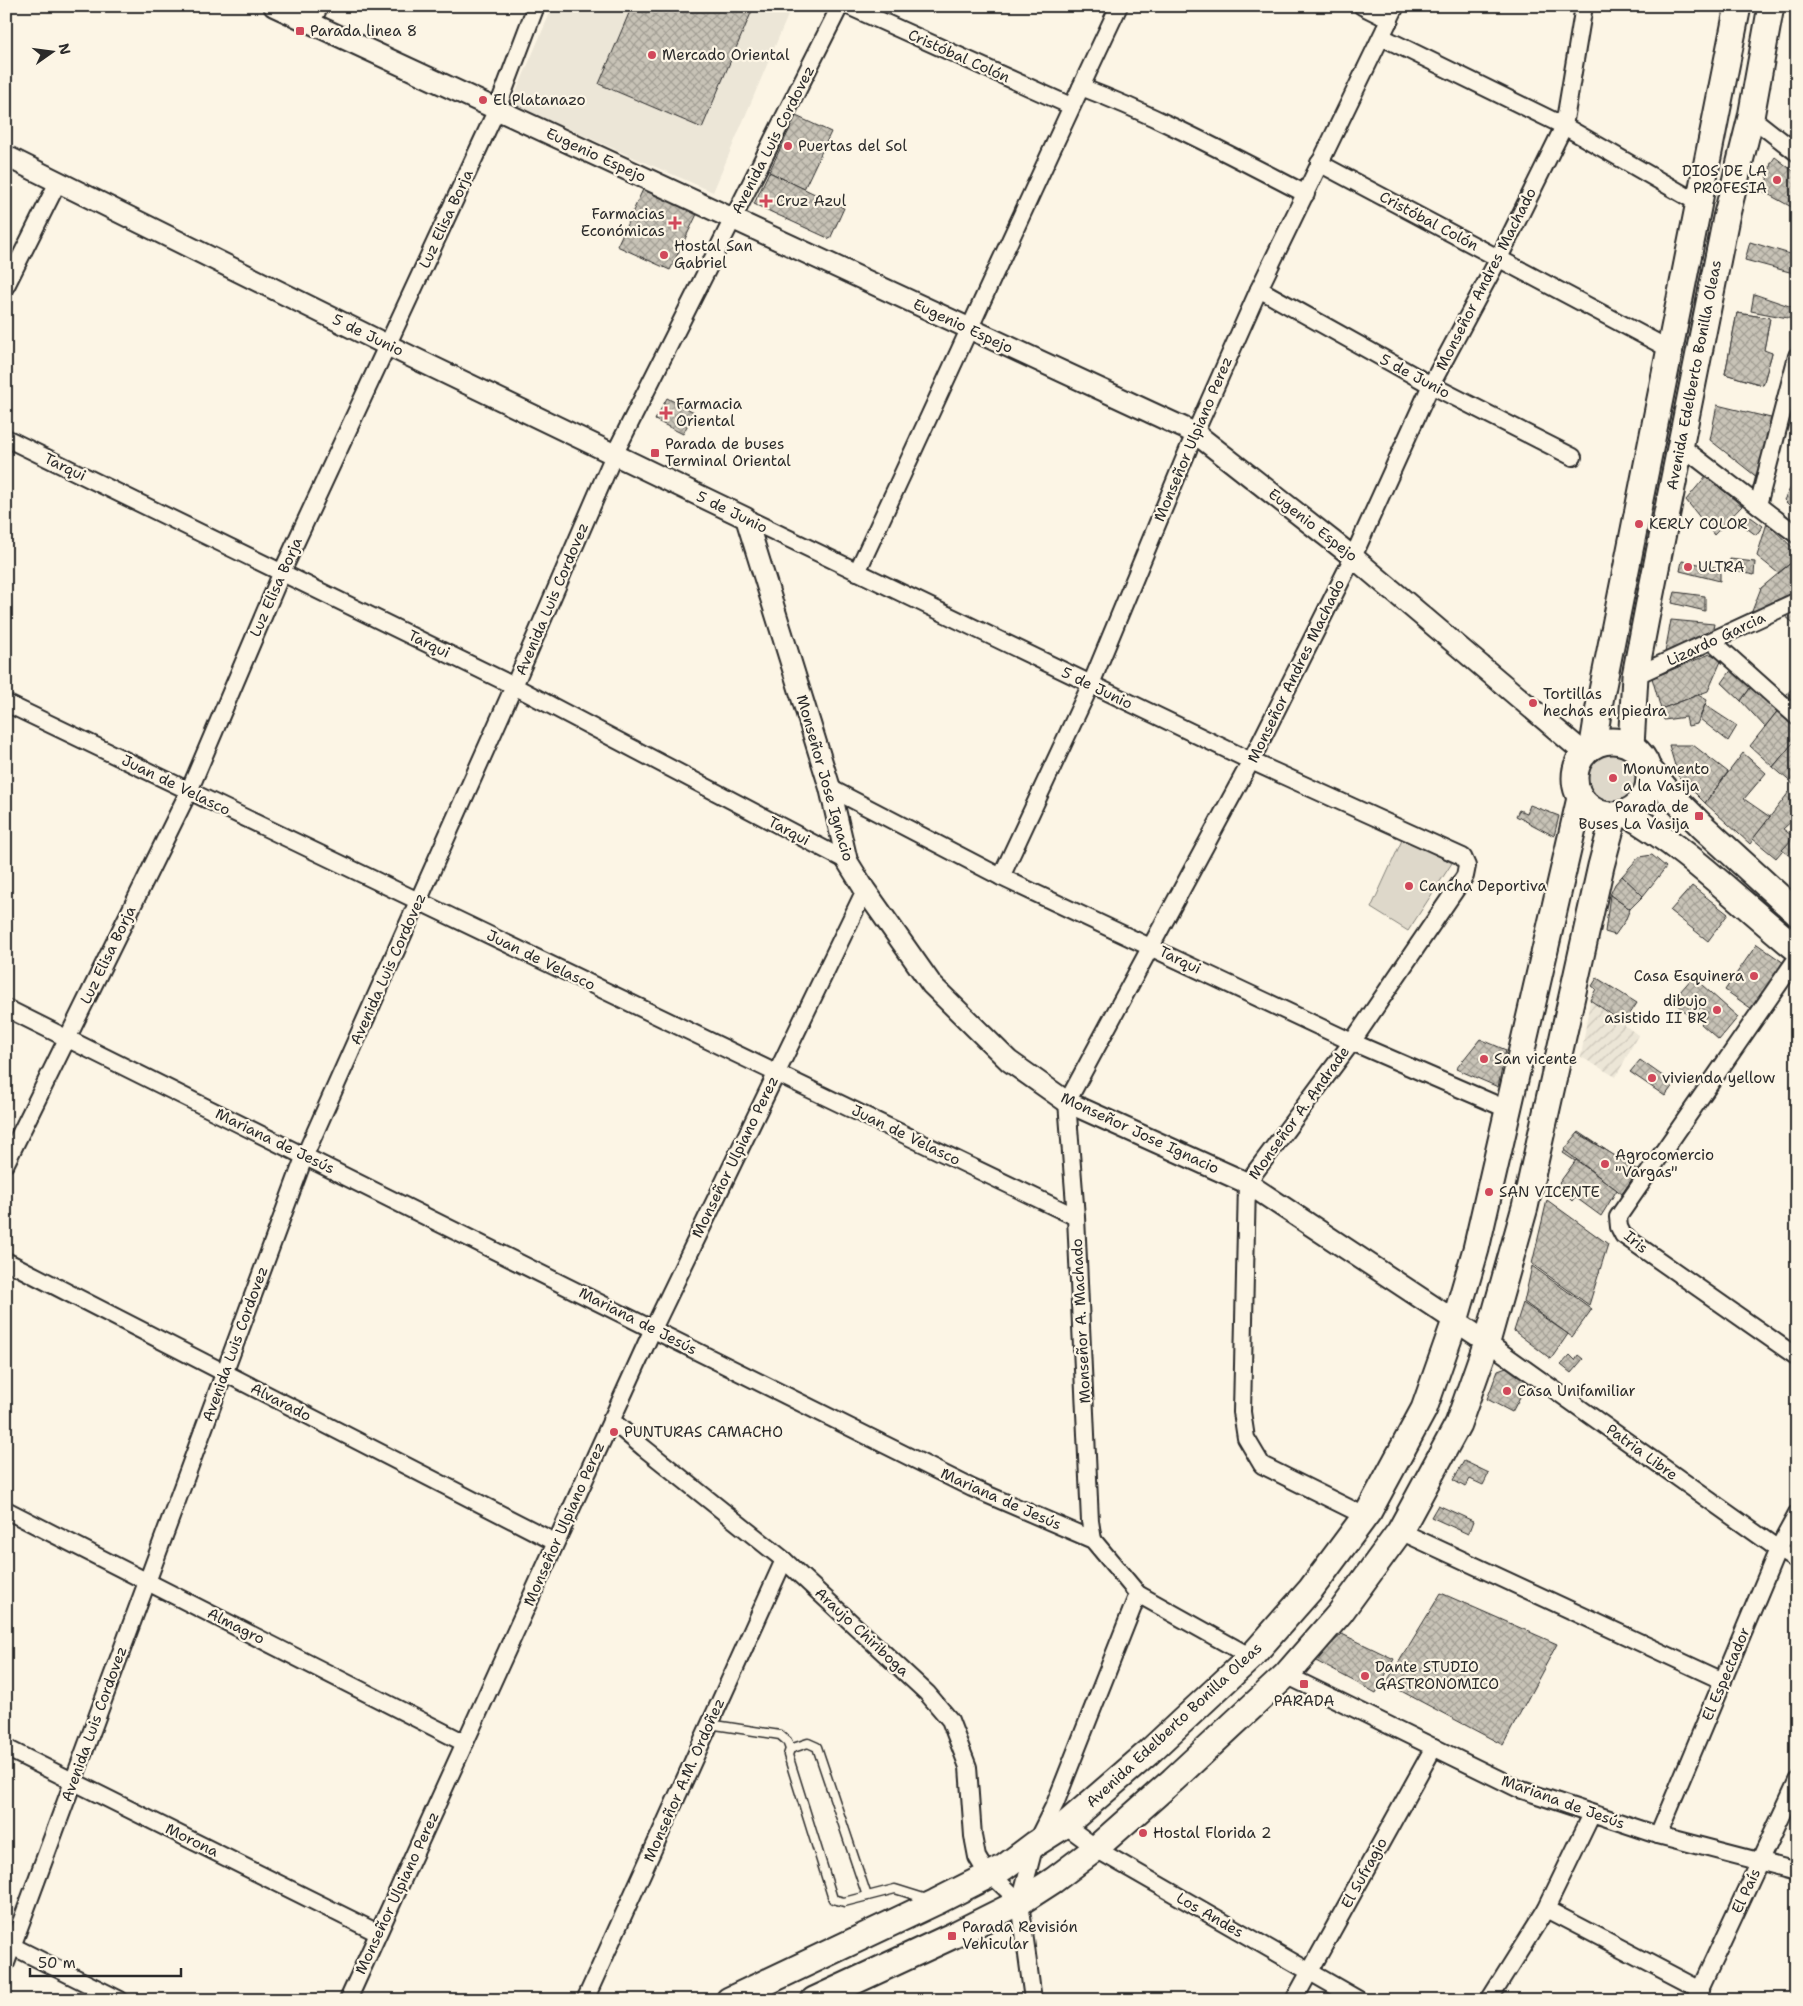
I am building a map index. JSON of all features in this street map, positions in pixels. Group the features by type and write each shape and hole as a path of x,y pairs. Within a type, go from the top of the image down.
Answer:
{"main road":[{"name":"Avenida Edelberto Bonilla Oleas","path":"1588,749 1604,683 1738,6"},
{"name":"Avenida Edelberto Bonilla Oleas","path":"1631,746 1634,684 1726,218 1751,117 1771,6"},
{"path":"1634,684 1656,757 1680,805"},
{"path":"1794,904 1680,805 1647,768 1638,752 1631,746 1612,740 1588,749 1575,770 1576,790 1580,798 1597,812 1608,815 1621,814 1647,826 1797,949"},
{"path":"814,2000 1020,1902 1054,1880 1095,1849 1173,1780 1286,1675 1340,1613 1400,1531 1458,1424 1487,1342 1525,1207 1612,821 1642,800 1649,778 1647,768"},
{"name":"Avenida Edelberto Bonilla Oleas","path":"729,2000 991,1875 1065,1825 1148,1753 1251,1657 1311,1589 1365,1516 1424,1409 1455,1321 1476,1248 1509,1110 1580,798"},
{"path":"1601,866 1614,842 1626,834 1661,837"}],"street":[{"name":"Eugenio Espejo","path":"274,6 1195,433 1353,557 1588,749"},
{"path":"310,24 320,6"},
{"name":"Luz Elisa Borja","path":"6,1163 189,791 282,572 498,110 536,6"},
{"name":"Avenida Luis Cordovez","path":"6,1963 9,1944 74,1781 305,1155 514,686 614,455 840,6"},
{"name":"Cristóbal Colón","path":"848,6 1071,106"},
{"path":"857,572 1118,6"},
{"path":"1362,6 1393,13"},
{"name":"Monseñor Andres Machado","path":"1067,1102 1251,761 1353,557 1431,385 1499,258 1564,126 1584,6"},
{"name":"Monseñor Ulpiano Perez","path":"1001,877 1091,684 1195,433 1259,289 1393,13"},
{"path":"1382,37 1564,126 1700,204"},
{"path":"1080,87 1110,98 1179,130 1306,194"},
{"path":"1751,117 1797,153"},
{"name":"5 de Junio","path":"6,156 387,345 857,572 1251,761 1463,857"},
{"name":"Cristóbal Colón","path":"1319,163 1671,350"},
{"path":"6,286 58,182"},
{"name":"5 de Junio","path":"1259,289 1431,385 1573,457"},
{"path":"1758,506 1797,356"},
{"name":"Tarqui","path":"6,438 514,686 847,861"},
{"path":"1681,446 1797,535"},
{"name":"Monseñor Jose Ignacio","path":"746,518 830,788 847,861 865,890 932,985 1009,1061 1067,1102 1247,1183 1487,1342"},
{"name":"Lizardo Garcia","path":"1634,684 1712,641 1797,601"},
{"path":"1712,641 1797,717"},
{"name":"Juan de Velasco","path":"6,703 1076,1217"},
{"name":"Tarqui","path":"830,788 1001,877 1352,1042 1509,1110"},
{"name":"Monseñor A. Andrade","path":"1365,1516 1262,1465 1246,1438 1242,1412 1247,1183 1352,1042 1465,876 1467,866 1463,857"},
{"name":"Monseñor Ulpiano Perez","path":"348,2000 653,1329 865,890"},
{"name":"Iris","path":"1797,958 1618,1217 1619,1227 1623,1236 1797,1357"},
{"name":"Mariana de Jesús","path":"6,1008 972,1488 1093,1540 1138,1594 1251,1657"},
{"name":"Monseñor A. Machado","path":"1067,1102 1076,1217 1089,1511 1093,1540"},
{"name":"Alvarado","path":"6,1261 555,1542"},
{"name":"Patria Libre","path":"1487,1342 1778,1550 1797,1561"},
{"name":"Araujo Chiriboga","path":"611,1420 784,1560 927,1693 950,1720 968,1767 974,1846 983,1867 1020,1902"},
{"name":"Almagro","path":"6,1510 465,1743"},
{"name":"El Espectador","path":"1658,1835 1778,1550 1797,1514"},
{"path":"1400,1531 1722,1681"},
{"name":"Monseñor A.M. Ordoñez","path":"585,2000 784,1560"},
{"path":"1034,1999 1020,1902 1035,1844 1055,1804 1138,1594"},
{"name":"Mariana de Jesús","path":"1286,1675 1519,1789 1658,1835 1797,1871"},
{"name":"El Sufragio","path":"1294,2000 1434,1747"},
{"name":"Morona","path":"6,1748 378,1933"},
{"name":"El País","path":"1698,1995 1797,1781"},
{"path":"1489,2000 1546,1909 1592,1814"},
{"name":"Los Andes","path":"1065,1825 1095,1849 1359,2000"},
{"path":"1546,1909 1698,1995"},
{"path":"9,1944 120,2000"}],"lane":[{"path":"709,1724 780,1735 787,1741 790,1749 788,1755 833,1898 844,1902 895,1889 936,1902"},
{"path":"790,1749 808,1742 817,1747 868,1896"}],"shaded area":[{"name":"Mercado Oriental","path":"553,6 792,6 713,192 511,104"},
{"path":"1607,753 1617,753 1630,760 1637,773 1637,783 1630,796 1617,803 1607,803 1598,799 1591,792 1587,783 1587,773 1591,764 1598,757"},
{"name":"Cancha Deportiva","path":"1403,838 1452,863 1408,931 1371,908"},
{"path":"1590,1000 1638,1035 1616,1077 1581,1057"}],"building":[{"path":"632,6 754,6 702,128 599,84"},
{"path":"796,116 831,132 804,189 769,172"},
{"path":"1775,157 1797,174 1797,210 1764,192 1771,163"},
{"path":"769,172 844,208 830,239 754,204"},
{"path":"645,185 699,210 670,270 617,246"},
{"path":"1750,242 1797,256 1797,274 1745,260"},
{"path":"1754,294 1795,308 1793,319 1751,311"},
{"path":"1737,313 1770,318 1763,354 1772,353 1763,385 1725,374"},
{"path":"1737,313 1770,318 1764,350 1772,353 1763,385 1725,374"},
{"path":"667,398 694,412 683,434 655,420"},
{"path":"1717,405 1775,419 1758,478 1710,440"},
{"path":"1706,476 1742,506 1714,535 1686,500"},
{"path":"1797,476 1797,513 1784,500"},
{"path":"1748,515 1763,526 1756,535 1741,524"},
{"path":"1767,523 1797,552 1797,558 1778,573 1757,556"},
{"path":"1797,558 1797,596 1749,619 1761,588"},
{"path":"1730,559 1755,562 1754,575 1726,569"},
{"path":"1682,561 1720,568 1720,581 1680,571"},
{"path":"1675,592 1705,596 1705,611 1672,603"},
{"path":"1797,608 1797,626 1785,616"},
{"path":"1671,620 1714,624 1711,639 1664,658"},
{"path":"1710,654 1722,659 1708,691 1661,709 1652,678"},
{"path":"1732,669 1753,684 1741,701 1722,683"},
{"path":"1797,683 1797,705 1786,695"},
{"path":"1753,684 1779,709 1765,727 1741,701"},
{"path":"1698,695 1707,700 1697,724 1688,726 1686,717 1664,720 1661,709"},
{"path":"1705,705 1737,726 1728,741 1700,719"},
{"path":"1779,709 1797,725 1797,738 1773,767 1750,746"},
{"path":"1797,738 1797,782 1794,785 1773,767"},
{"path":"1669,745 1693,745 1728,772 1705,803 1678,776"},
{"path":"1743,753 1766,773 1744,799 1770,817 1750,844 1705,803"},
{"path":"1789,792 1797,798 1797,819 1795,818 1783,829 1794,837 1776,858 1753,839"},
{"path":"1530,805 1559,816 1554,836 1516,816 1519,810 1527,813"},
{"path":"1794,837 1797,839 1797,862 1782,850"},
{"path":"1652,855 1666,867 1643,896 1622,876 1639,857"},
{"path":"1622,876 1643,896 1630,909 1610,895 1615,884"},
{"path":"1692,886 1728,914 1708,941 1670,911"},
{"path":"1610,895 1630,909 1625,921 1615,935 1605,932"},
{"name":"Casa Esquinera","path":"1757,944 1784,963 1752,1009 1725,990"},
{"name":"dibujo asistido II BR","path":"1693,977 1738,1017 1719,1040 1701,1024 1708,1013 1701,1007 1692,1017 1672,1001"},
{"path":"1597,978 1637,1003 1624,1023 1590,1000 1596,989 1592,986"},
{"name":"San vicente","path":"1480,1039 1506,1050 1498,1087 1456,1069"},
{"name":"vivienda yellow","path":"1640,1060 1674,1084 1665,1096 1630,1072"},
{"name":"Agrocomercio \"Vargas\"","path":"1579,1132 1637,1171 1623,1193 1563,1153"},
{"name":"Agrocomercio \"Vargas\"","path":"1578,1133 1638,1170 1622,1194 1564,1150"},
{"path":"1576,1160 1617,1190 1601,1216 1575,1197 1572,1201 1557,1186"},
{"path":"1547,1200 1608,1244 1589,1305 1532,1264"},
{"path":"1532,1266 1592,1309 1572,1337 1524,1302"},
{"path":"1523,1303 1568,1334 1551,1359 1514,1331"},
{"path":"1570,1355 1575,1360 1578,1355 1583,1359 1571,1373 1561,1365"},
{"name":"Casa Unifamiliar","path":"1512,1365 1529,1375 1524,1379 1528,1382 1512,1412 1487,1399 1498,1370"},
{"path":"1464,1461 1489,1473 1483,1485 1470,1479 1465,1487 1453,1480"},
{"path":"1438,1505 1473,1521 1468,1534 1431,1517"},
{"path":"1441,1593 1557,1644 1503,1745 1386,1683"},
{"name":"Dante STUDIO GASTRONOMICO","path":"1342,1634 1394,1659 1376,1693 1314,1660"}],"place":[{"name":"Parada linea 8","path":"300,31"},
{"name":"Mercado Oriental","path":"652,55"},
{"name":"El Platanazo","path":"483,100"},
{"name":"Puertas del Sol","path":"788,146"},
{"name":"DIOS DE LA PROFESIA","path":"1777,180"},
{"name":"Cruz Azul","path":"766,201"},
{"name":"Farmacias Económicas","path":"675,223"},
{"name":"Hostal San Gabriel","path":"664,255"},
{"name":"Farmacia Oriental","path":"666,413"},
{"name":"Parada de buses Terminal Oriental","path":"655,453"},
{"name":"KERLY COLOR","path":"1639,524"},
{"name":"ULTRA","path":"1688,567"},
{"name":"Tortillas hechas en piedra","path":"1533,703"},
{"name":"Monumento a la Vasija","path":"1613,778"},
{"name":"Parada de Buses La Vasija","path":"1699,816"},
{"name":"Cancha Deportiva","path":"1409,886"},
{"name":"Casa Esquinera","path":"1754,976"},
{"name":"dibujo asistido II BR","path":"1717,1010"},
{"name":"San vicente","path":"1484,1059"},
{"name":"vivienda yellow","path":"1652,1078"},
{"name":"Agrocomercio \"Vargas\"","path":"1605,1164"},
{"name":"SAN VICENTE","path":"1489,1192"},
{"name":"Casa Unifamiliar","path":"1507,1391"},
{"name":"PUNTURAS CAMACHO","path":"614,1432"},
{"name":"Dante STUDIO GASTRONOMICO","path":"1365,1676"},
{"name":"PARADA","path":"1304,1684"},
{"name":"Hostal Florida 2","path":"1143,1833"},
{"name":"Parada Revisión Vehicular","path":"952,1936"}]}
